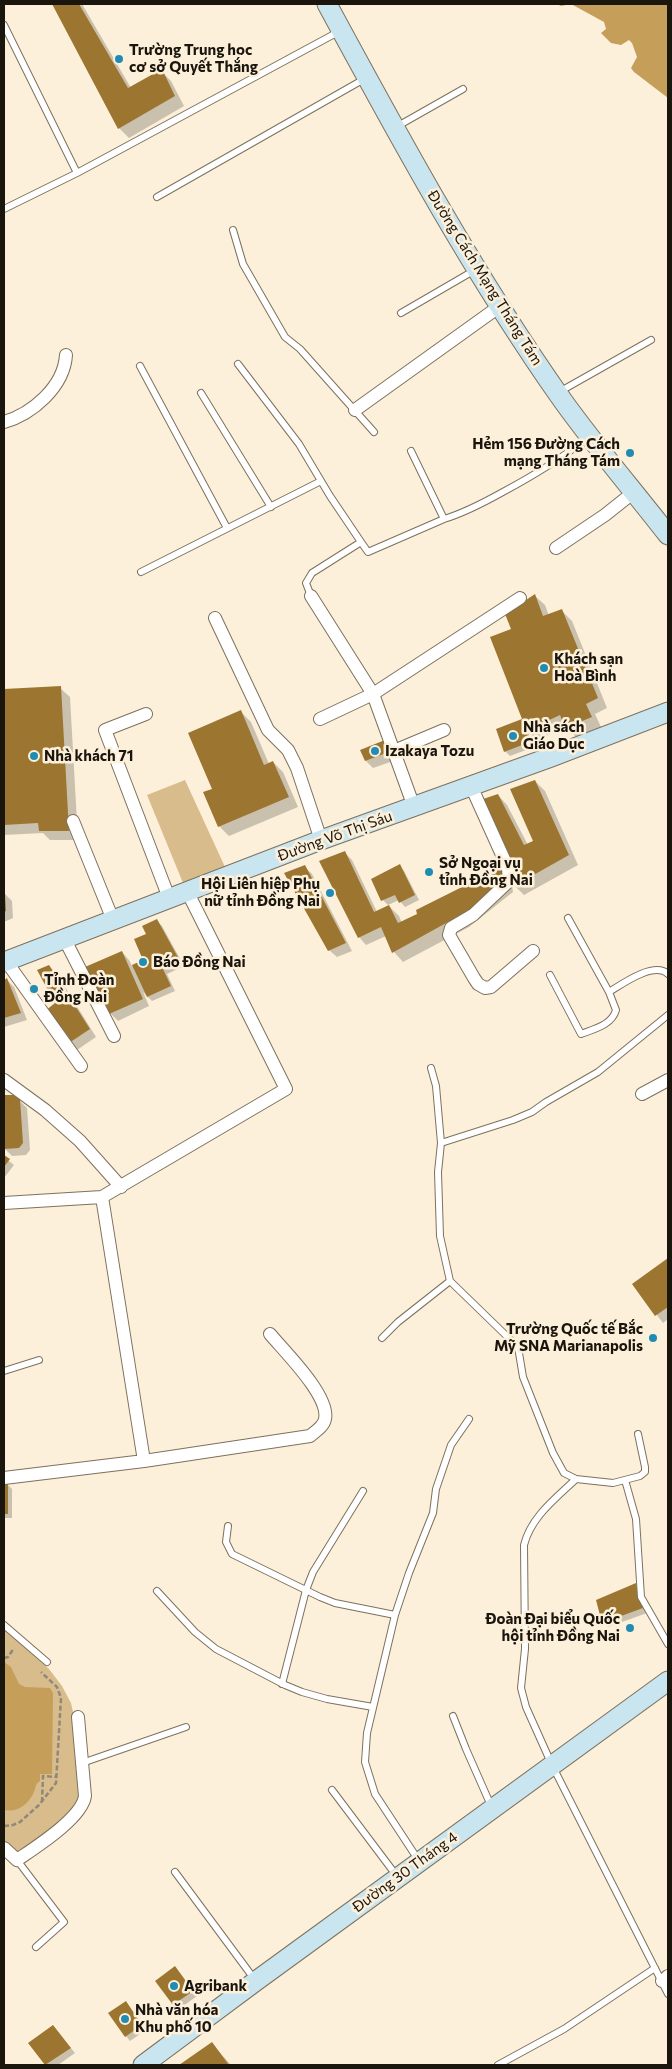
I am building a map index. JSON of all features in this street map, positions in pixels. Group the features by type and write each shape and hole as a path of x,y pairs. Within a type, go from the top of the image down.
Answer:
{"main road":[{"name":"Đường Cách Mạng Tháng Tám","path":"327,4 395,127 500,306 590,436 668,535"},
{"name":"Đường Võ Thị Sáu","path":"5,961 321,840 612,735 668,712"},
{"name":"Đường 30 Tháng 4","path":"143,2065 668,1681"}],"street":[{"path":"355,410 500,306"},
{"path":"4,422 22,414 50,391 62,372 66,356"},
{"path":"556,548 598,520 634,492"},
{"path":"311,596 373,694 414,807"},
{"path":"320,719 373,694 520,598"},
{"path":"215,618 268,730 288,750 297,768 321,840"},
{"path":"4,1203 102,1197 286,1089 178,894 105,730 146,714"},
{"path":"394,750 444,730"},
{"path":"471,786 508,868 509,881 473,915 451,928 449,935 478,984 485,988 491,986 533,951"},
{"path":"73,821 113,920"},
{"path":"64,938 114,1036"},
{"path":"5,961 80,1066"},
{"path":"4,1080 45,1110 80,1141 120,1187"},
{"path":"642,1094 668,1080"},
{"path":"102,1197 144,1461"},
{"path":"4,1478 144,1461 310,1436 326,1418 325,1406 320,1396 270,1334"},
{"path":"4,1848 17,1860 62,1826 82,1807 85,1796 78,1716"}],"lane":[{"path":"4,25 77,173"},
{"path":"4,209 77,173 341,31"},
{"path":"157,197 367,78"},
{"path":"395,127 463,88"},
{"path":"233,230 243,264 285,337 300,349 374,432"},
{"path":"401,313 478,268"},
{"path":"558,392 651,340"},
{"path":"238,364 300,444 321,481 368,552 476,506 564,457 590,436"},
{"path":"140,366 227,528"},
{"path":"201,393 270,507"},
{"path":"411,451 444,519"},
{"path":"141,572 321,481"},
{"path":"311,596 306,583 312,573 361,542"},
{"path":"550,975 581,1034 607,1023 614,1017 616,1010 608,992 568,918"},
{"path":"608,992 652,970 662,970 668,974"},
{"path":"441,1143 532,1112 598,1072 668,1015"},
{"path":"431,1068 436,1086 441,1143 438,1172 438,1212 442,1252 450,1281 518,1347 522,1377 552,1453 564,1473 576,1479 613,1483 645,1472 638,1434"},
{"path":"382,1338 398,1322 450,1281"},
{"path":"4,1371 39,1360"},
{"path":"420,1862 375,1794 365,1762 365,1751 394,1615 408,1573 430,1521 436,1489 451,1445 469,1419"},
{"path":"576,1479 535,1519 528,1531 524,1545 525,1649 521,1688 526,1707 552,1765 655,1968 665,1978 668,1994"},
{"path":"625,1480 636,1520 641,1597 668,1644"},
{"path":"282,1684 306,1590 313,1572 363,1491"},
{"path":"228,1526 226,1542 232,1554 335,1603 394,1615"},
{"path":"157,1591 204,1641 216,1649 282,1684 327,1699 373,1707"},
{"path":"4,1625 48,1662"},
{"path":"453,1716 492,1809"},
{"path":"82,1763 186,1727"},
{"path":"332,1790 398,1878"},
{"path":"17,1860 64,1922 36,1947"},
{"path":"175,1872 256,1981"},
{"path":"498,2065 564,2029 655,1968"}],"path":[{"path":"9,1645 20,1654"},
{"path":"4,1658 14,1648"},
{"path":"4,1826 20,1822 53,1789 58,1777 61,1698 57,1688 40,1672"},
{"path":"42,1802 43,1776 58,1777"}],"shaded area":[{"path":"571,4 668,4 668,98 631,68 637,57 629,40 621,45 611,43 601,33 606,29 604,22"},
{"path":"185,780 225,867 183,883 147,795"},
{"path":"4,1629 49,1669 62,1686 71,1703 76,1725 81,1795 72,1813 16,1855 4,1845"},
{"path":"4,1662 11,1667 19,1684 25,1687 50,1688 53,1693 52,1774 40,1774 40,1781 36,1784 29,1800 22,1807 9,1811 4,1810"}],"building":[{"path":"52,4 79,4 128,88 162,69 175,96 118,129"},
{"name":"Khách sạn Hoà Bình","path":"535,594 543,616 562,609 598,698 586,704 592,717 565,728 560,715 526,731 530,742 504,752 496,729 522,719 490,637 511,629 505,614"},
{"name":"Nhà khách 71","path":"61,686 69,831 39,831 38,823 4,825 4,689"},
{"path":"241,710 264,765 273,761 289,797 218,827 203,792 212,789 188,733"},
{"path":"385,740 389,752 365,761 360,750"},
{"path":"535,780 569,855 514,886 514,867 483,799 498,794 524,845 533,841 510,789"},
{"path":"345,851 374,912 389,905 398,923 417,914 416,910 502,867 504,877 482,901 466,912 392,953 381,927 358,938 319,861"},
{"path":"400,864 415,895 399,903 395,895 381,901 371,879"},
{"path":"305,865 346,943 328,951 284,873"},
{"path":"4,894 6,911 4,912"},
{"path":"157,919 180,961 163,969 171,986 147,997 132,965 143,960 134,939 146,934 142,926"},
{"path":"122,951 143,999 109,1014 85,967"},
{"path":"49,965 90,1029 69,1043 45,1011 55,1003 37,970"},
{"path":"7,978 21,1013 4,1018 4,980"},
{"path":"4,1095 15,1095 20,1099 23,1143 19,1148 4,1149"},
{"path":"4,1155 10,1159 4,1167"},
{"path":"668,1258 668,1307 655,1316 632,1284"},
{"path":"8,1483 8,1514 4,1514 4,1484"},
{"path":"636,1583 638,1597 643,1608 602,1623 596,1600"},
{"name":"Agribank","path":"175,1966 193,1991 173,2005 155,1981"},
{"name":"Nhà văn hóa Khu phố 10","path":"126,2001 142,2025 125,2037 108,2013"},
{"path":"53,2025 71,2048 45,2065 28,2043"},
{"path":"212,2042 229,2065 179,2065"}],"place":[{"name":"Trường Trung học cơ sở Quyết Thắng","path":"119,59"},
{"name":"Hẻm 156 Đường Cách mạng Tháng Tám","path":"630,453"},
{"name":"Khách sạn Hoà Bình","path":"544,668"},
{"name":"Nhà sách Giáo Dục","path":"513,736"},
{"name":"Izakaya Tozu","path":"375,751"},
{"name":"Nhà khách 71","path":"34,756"},
{"name":"Sở Ngoại vụ tỉnh Đồng Nai","path":"429,872"},
{"name":"Hội Liên hiệp Phụ nữ tỉnh Đồng Nai","path":"330,893"},
{"name":"Báo Đồng Nai","path":"143,962"},
{"name":"Tỉnh Đoàn Đồng Nai","path":"34,989"},
{"name":"Trường Quốc tế Bắc Mỹ SNA Marianapolis","path":"653,1338"},
{"name":"Đoàn Đại biểu Quốc hội tỉnh Đồng Nai","path":"630,1628"},
{"name":"Agribank","path":"174,1986"},
{"name":"Nhà văn hóa Khu phố 10","path":"125,2019"}]}
